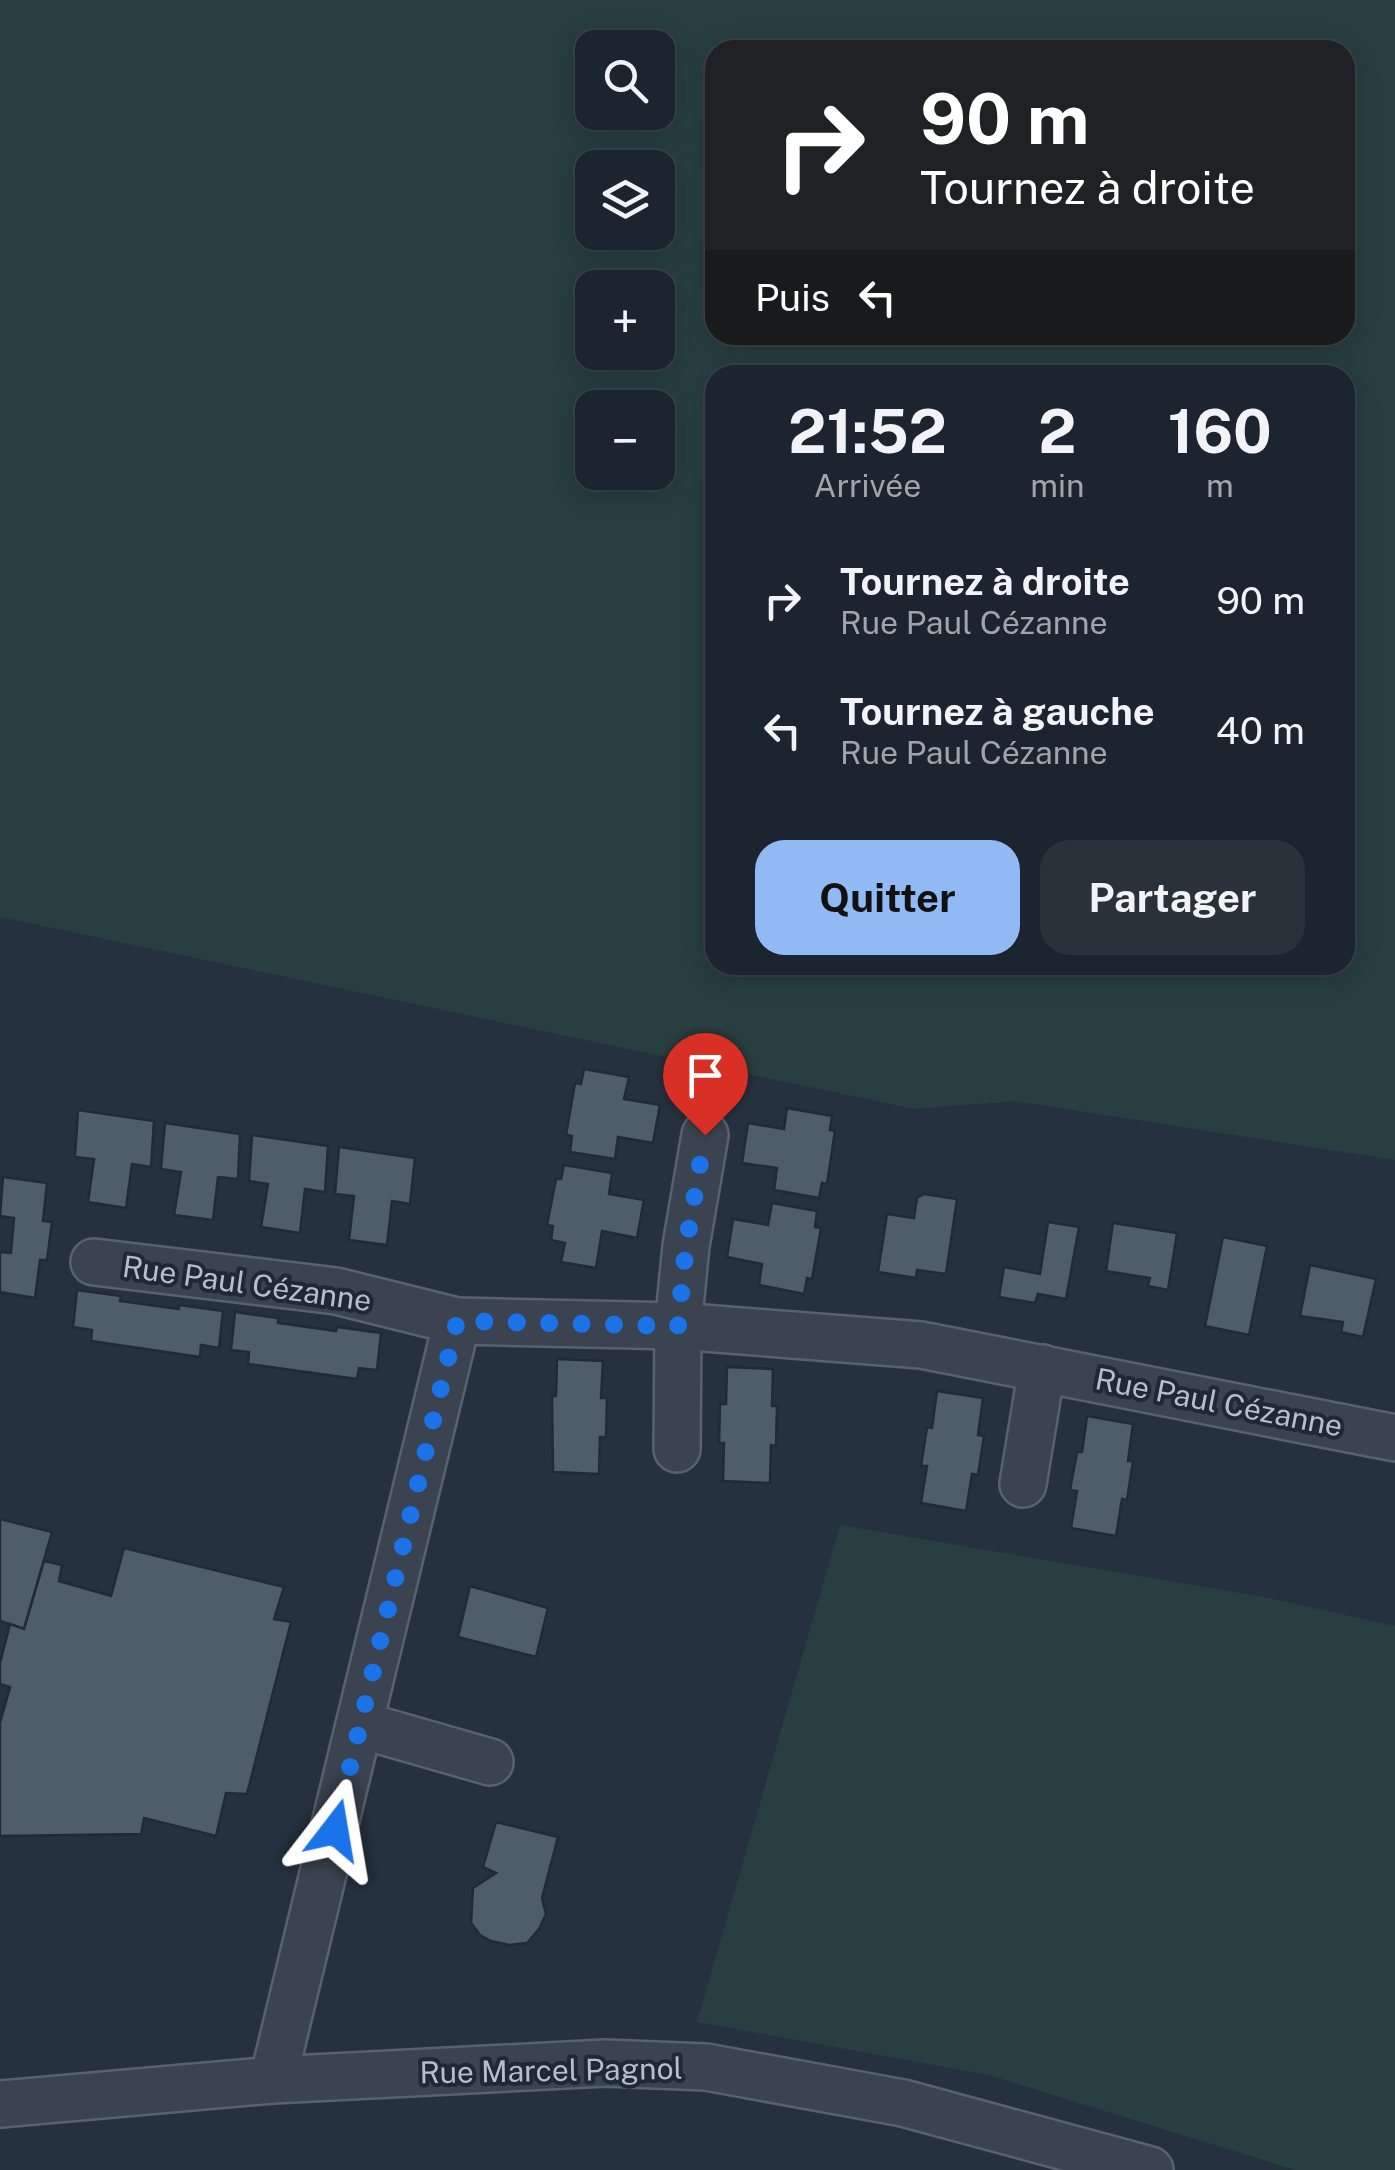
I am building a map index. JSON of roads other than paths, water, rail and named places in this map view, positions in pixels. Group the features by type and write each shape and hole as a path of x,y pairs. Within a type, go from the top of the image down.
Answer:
{"street":[{"path":"677,1449 678,1326 686,1246 705,1135"},
{"name":"Rue Paul Cézanne","path":"94,1262 336,1290 457,1321 678,1326 921,1344 1395,1438"},
{"path":"273,2080 457,1321"},
{"path":"1023,1484 1042,1368"},
{"path":"361,1725 490,1762"},
{"name":"Rue Marcel Pagnol","path":"0,2104 273,2080 605,2063 706,2067 903,2103 1150,2170"}]}
